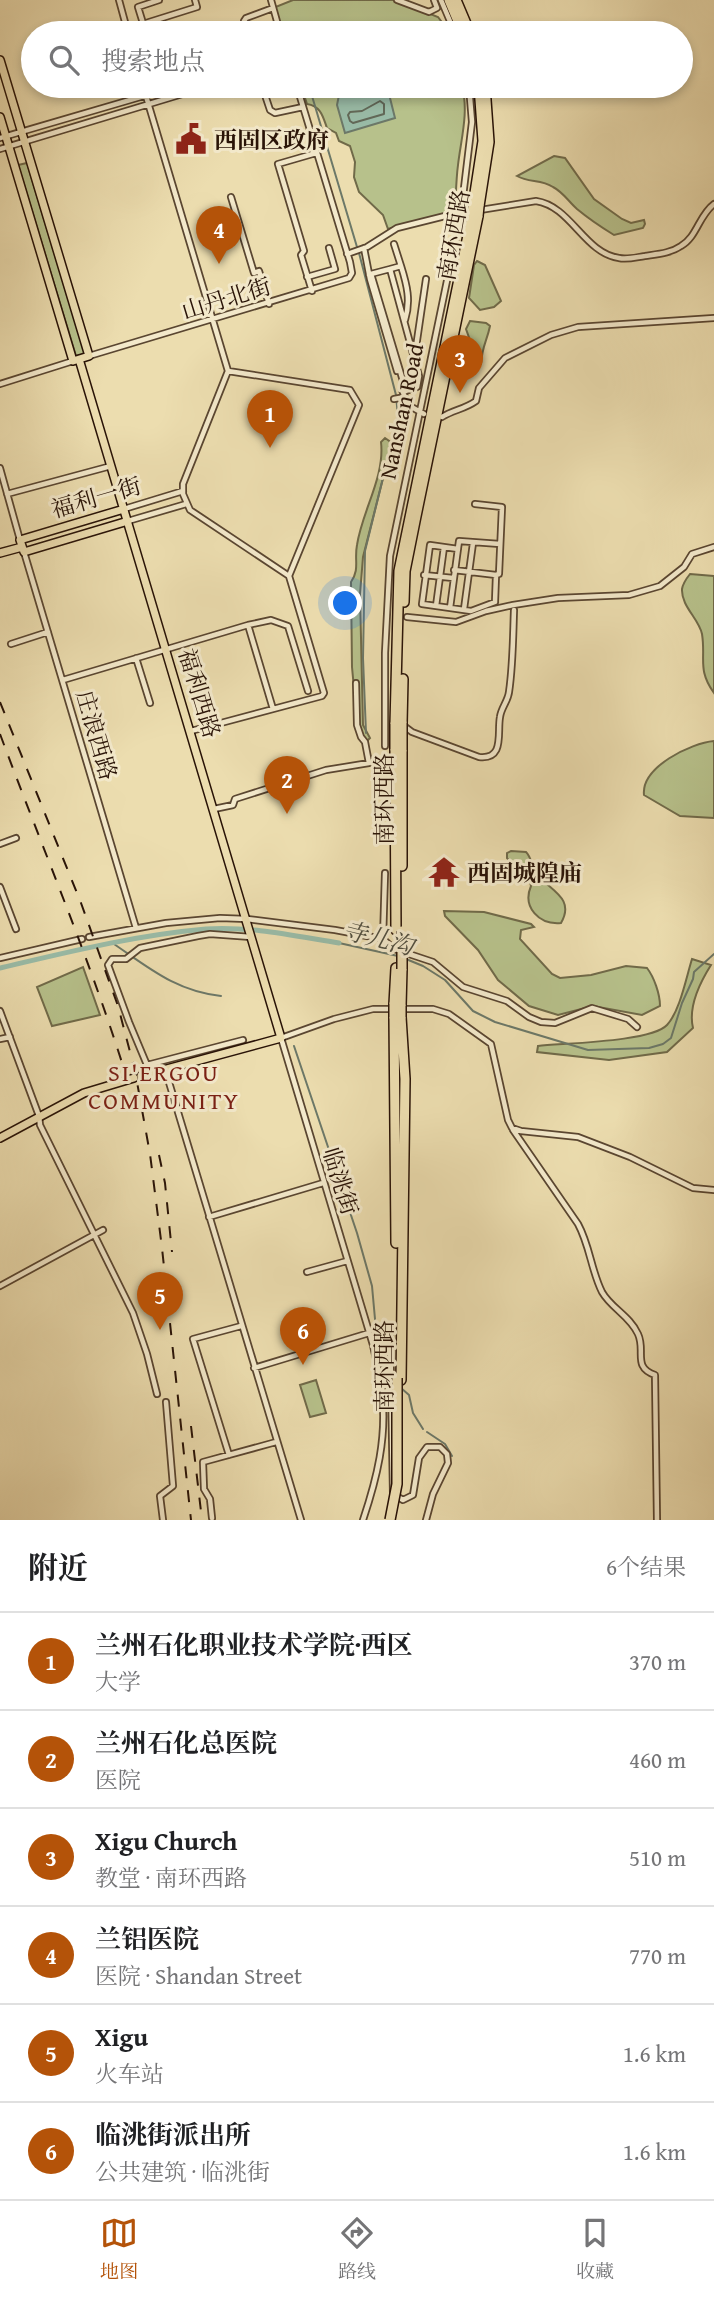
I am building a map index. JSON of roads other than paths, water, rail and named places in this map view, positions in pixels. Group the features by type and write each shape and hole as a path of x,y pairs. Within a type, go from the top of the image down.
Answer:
{"highway":[{"path":"449,0 458,21"},
{"path":"456,0 465,21"},
{"name":"南环西路","path":"475,211 483,141 480,98"},
{"name":"南环西路","path":"393,1520 398,1454 399,570 489,142 486,98"}],"main road":[{"path":"0,60 89,356 76,360"},
{"name":"福利西路","path":"0,117 4,148 111,466 281,1038"},
{"name":"福利一街","path":"22,546 124,509"},
{"name":"福利一街","path":"22,546 128,521"},
{"path":"0,553 22,546"},
{"path":"0,1138 91,1090 281,1038"}],"street":[{"path":"119,0 125,21"},
{"path":"142,21 138,7 159,0"},
{"path":"153,21 197,7 195,0"},
{"path":"271,0 277,21"},
{"path":"397,0 429,12 437,8 434,0"},
{"path":"441,0 450,21"},
{"path":"244,21 273,8"},
{"path":"3,137 139,98"},
{"path":"146,98 228,371 183,484 186,504 190,510 289,576"},
{"path":"4,148 169,98"},
{"path":"266,98 270,110 275,113 303,107"},
{"path":"300,98 347,254 397,228 531,201 542,202 566,218 599,250 621,259 666,253 688,241 707,210 714,204"},
{"name":"Nanshan Road","path":"385,746 390,556 461,213 472,122 470,98"},
{"path":"312,291 301,255 304,251 278,164 316,153"},
{"path":"231,197 254,273 259,271 269,304"},
{"path":"394,244 408,289 409,307 405,321"},
{"path":"307,277 335,269 329,248"},
{"path":"359,250 370,274 406,391 417,387 419,376 390,270"},
{"name":"山丹北街","path":"89,356 349,278 352,272 347,254"},
{"path":"370,274 401,266"},
{"path":"370,274 399,398 421,412"},
{"path":"415,355 426,279"},
{"path":"442,416 461,410 476,401 479,388 505,358 551,335 578,327 714,318"},
{"path":"0,384 76,360"},
{"path":"191,731 322,696 324,691 289,576 359,405 351,390 228,371"},
{"path":"4,491 111,466"},
{"name":"庄浪西路","path":"0,468 4,491 136,928"},
{"name":"福利一街","path":"124,509 183,491"},
{"name":"福利一街","path":"128,521 186,504"},
{"path":"475,504 502,508 495,605"},
{"path":"450,608 459,541 500,544"},
{"path":"464,609 473,543"},
{"path":"458,549 430,545 422,604 471,611 495,605 505,607 558,598 629,595 660,586 684,568 692,554 714,547"},
{"path":"436,606 444,547"},
{"path":"454,570 496,575"},
{"path":"424,575 453,578"},
{"path":"407,617 456,622 495,605"},
{"path":"505,607 513,618"},
{"path":"385,730 404,726 412,732 479,757 493,754 499,745 500,715 509,693 514,610"},
{"path":"63,680 271,620 288,625 308,691"},
{"path":"248,625 273,709"},
{"path":"11,644 48,632"},
{"path":"136,658 150,704"},
{"path":"214,809 233,805 235,799 326,770 369,763 365,742 357,724 356,683"},
{"path":"0,844 16,838"},
{"path":"383,939 386,873"},
{"path":"0,887 16,929"},
{"path":"89,937 200,920 247,920 335,930 383,939 394,949 439,965 463,987 507,1001 528,1017 541,1022 555,1023 592,1008 628,1019 637,1027"},
{"path":"243,1040 147,1065 109,963 112,959 131,955 140,947 210,934 251,936"},
{"path":"0,958 82,939"},
{"path":"281,1038 334,1019 373,1009 433,1009 444,1012 491,1044 508,1120 578,1224 586,1239 603,1293 632,1324 640,1340 642,1368 655,1375 657,1520"},
{"path":"1,1013 40,1125 92,1235 133,1313 157,1394"},
{"path":"0,1039 10,1037"},
{"name":"临洮街","path":"281,1038 369,1333 382,1391 384,1428 380,1465 363,1520"},
{"path":"165,1069 301,1520"},
{"path":"512,1128 578,1137 630,1157 693,1188 714,1190"},
{"path":"209,1217 323,1183"},
{"path":"0,1286 103,1230"},
{"path":"307,1272 347,1261"},
{"path":"390,1325 397,1377 392,1393 393,1494 402,1500 412,1495 419,1458 427,1447 440,1447 448,1458 426,1520"},
{"path":"229,1455 193,1339 242,1326"},
{"path":"254,1368 369,1333"},
{"path":"163,1520 160,1496 173,1486 166,1402"},
{"path":"212,1518 210,1499 204,1489 203,1462 276,1442"}],"water":[{"path":"338,98 390,98 395,118 345,133 337,105"}],"waterway":[{"path":"313,98 357,247"},
{"path":"359,253 396,395 398,417 365,551 363,658 366,733"},
{"name":"寺儿沟","path":"0,968 128,940 206,929 256,930 339,943"},
{"path":"111,942 176,983 221,996"},
{"name":"寺儿沟","path":"339,943 398,956"},
{"name":"寺儿沟","path":"406,959 445,980 473,1011 495,1022 588,1050 649,1048 663,1044 671,1038 694,972 714,954"},
{"path":"294,1046 357,1233 372,1286 376,1330 384,1372 388,1378"},
{"path":"401,1388 409,1395 413,1413 423,1429"},
{"path":"427,1432 445,1444 452,1456"}],"railway":[{"path":"0,702 81,903 118,1006 135,1071 150,1154 162,1248 191,1520"},
{"path":"0,734 83,951 128,1082"},
{"path":"159,1155 165,1183 172,1252"},
{"path":"191,1426 202,1520"}],"place":[{"name":"西固区政府","path":"191,139"},
{"name":"兰铝医院","path":"219,264"},
{"name":"Xigu Church","path":"460,393"},
{"name":"兰州石化职业技术学院·西区","path":"270,448"},
{"name":"兰州石化总医院","path":"287,814"},
{"name":"西固城隍庙","path":"444,872"},
{"name":"Xigu","path":"160,1330"},
{"name":"临洮街派出所","path":"303,1365"}],"district":[{"name":"SI'ERGOU COMMUNITY","path":"164,1086"}]}
